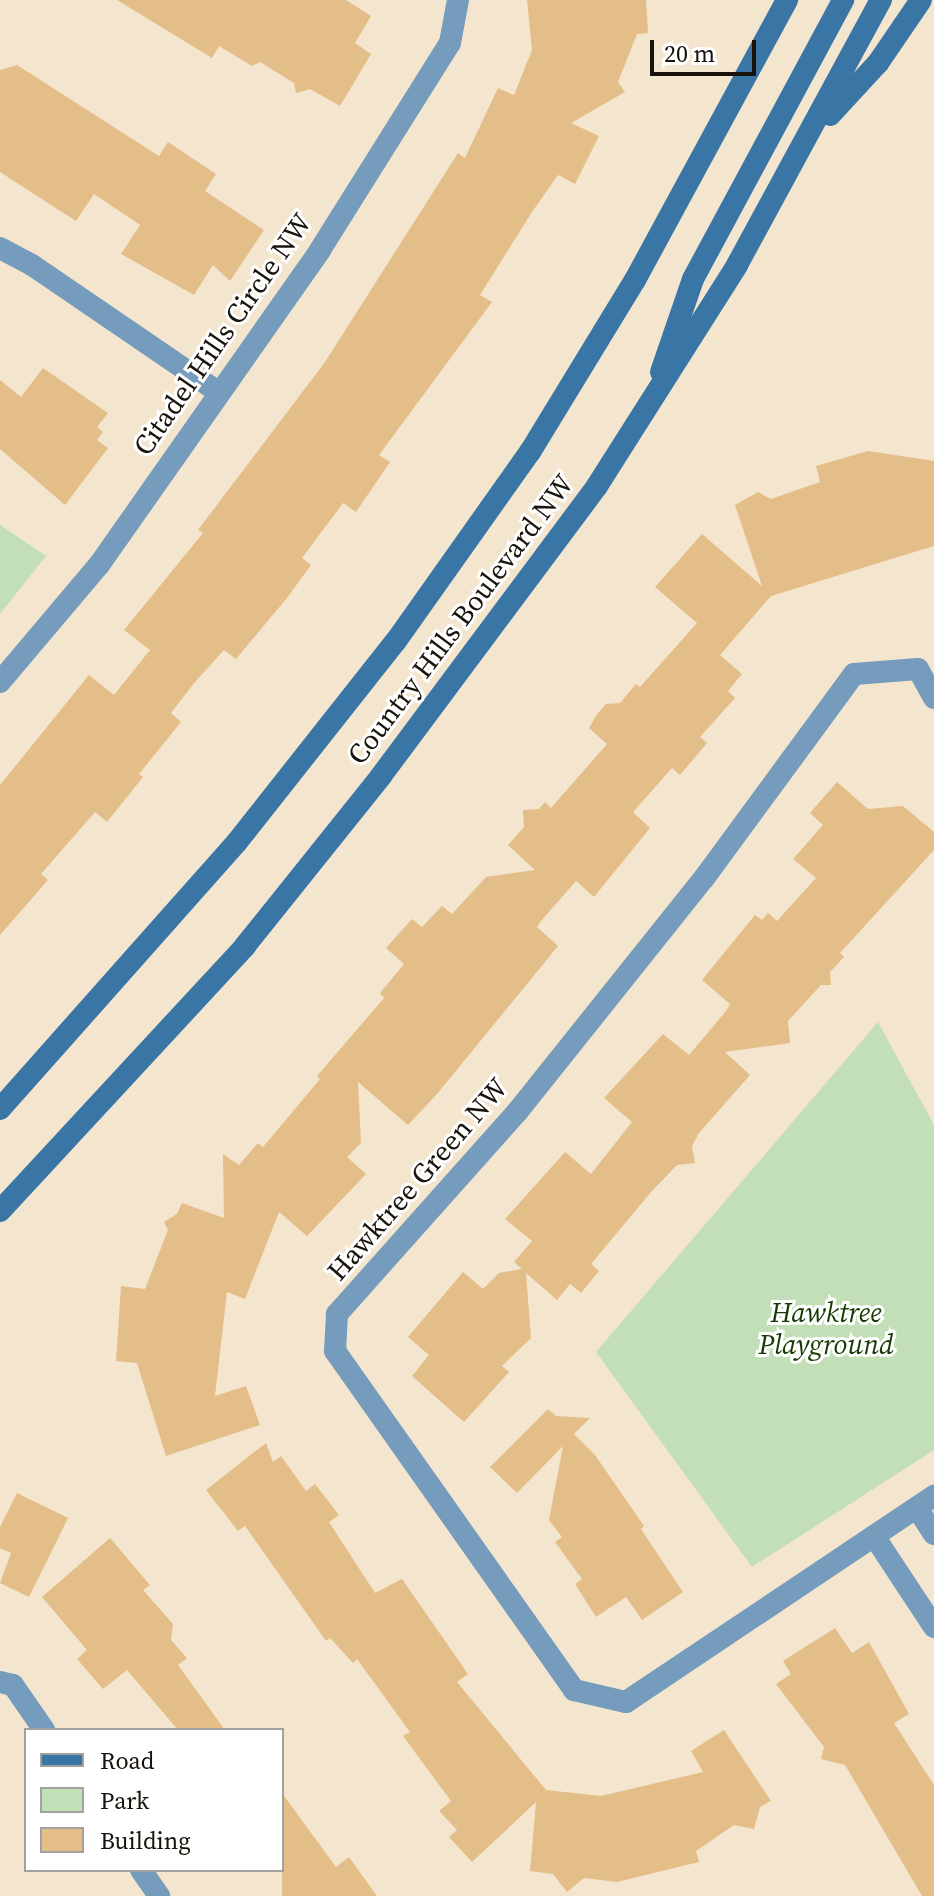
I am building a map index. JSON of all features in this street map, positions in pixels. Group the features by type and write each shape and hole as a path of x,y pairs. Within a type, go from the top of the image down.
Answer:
{"main road":[{"name":"Country Hills Boulevard NW","path":"0,1109 237,842 431,591 530,452 635,280 787,0"},
{"path":"645,415 693,279 843,0"},
{"name":"Country Hills Boulevard NW","path":"0,1211 245,946 381,776 645,415 807,140 881,0"},
{"path":"807,140 878,63 921,0"}],"street":[{"name":"Citadel Hills Circle NW","path":"0,682 99,565 217,391 320,250 450,43 458,0"},
{"path":"0,248 32,265 217,391"},
{"name":"Hawktree Green NW","path":"934,698 918,669 854,674 704,878 517,1112 337,1314 335,1351 574,1690 626,1702 925,1502 934,1534"},
{"path":"874,1536 934,1627"},
{"path":"0,1682 13,1685 43,1728"},
{"path":"142,1872 159,1896"}],"green space":[{"path":"0,525 46,556 0,614"},
{"name":"Hawktree Playground","path":"878,1022 934,1125 934,1450 752,1567 596,1352"}],"building":[{"path":"117,0 346,0 371,16 355,43 371,54 340,106 310,89 296,93 294,83 260,62 252,66 219,46 212,58"},
{"path":"527,0 646,0 648,33 637,34 618,82 625,92 571,123 599,136 575,184 558,175 532,212 480,295 492,302 379,455 390,462 356,512 343,503 302,558 311,565 287,598 236,659 224,650 195,682 171,713 181,722 139,774 143,777 107,822 95,812 41,874 48,880 0,935 0,785 89,675 114,695 150,650 124,630 203,533 198,530 325,362 458,153 465,158 498,88 514,95 532,50"},
{"path":"17,65 159,156 168,142 216,174 205,191 264,230 230,281 213,265 194,295 121,254 140,225 94,194 76,221 0,172 0,70"},
{"path":"43,368 108,413 97,427 103,432 97,440 108,448 65,505 0,449 0,380 21,397"},
{"path":"868,451 934,461 934,546 771,596 720,655 742,674 728,691 735,698 700,737 707,743 680,775 672,768 633,812 650,828 594,897 576,881 541,921 537,927 558,946 437,1094 408,1125 358,1082 361,1143 347,1157 366,1174 307,1236 279,1212 245,1299 227,1292 215,1396 246,1386 260,1425 166,1456 137,1363 116,1361 121,1286 145,1289 168,1230 164,1222 177,1214 182,1203 224,1218 223,1154 239,1165 258,1143 263,1147 320,1079 317,1076 384,998 380,993 404,964 386,948 412,919 422,927 442,906 452,914 486,877 535,870 508,845 524,827 523,810 539,809 545,802 551,808 607,744 589,728 597,714 606,704 620,703 636,684 640,687 697,623 655,587 702,534 762,586 735,505 758,492 771,499 820,482 816,466"},
{"path":"837,782 868,809 903,806 934,832 934,850 840,953 844,957 830,972 831,985 821,985 788,1021 790,1043 725,1052 750,1075 699,1133 692,1146 695,1163 677,1165 651,1192 591,1264 599,1271 581,1293 570,1284 557,1300 526,1273 531,1338 502,1366 509,1372 464,1422 412,1376 429,1355 408,1337 463,1272 483,1289 499,1273 522,1269 514,1262 532,1241 505,1219 565,1152 591,1174 632,1122 604,1098 663,1034 689,1055 726,1011 730,1004 702,980 755,915 762,920 768,913 777,921 816,878 793,859 823,825 810,813"},
{"path":"548,1409 556,1416 590,1418 574,1434 595,1455 644,1526 641,1529 683,1592 642,1620 626,1597 596,1617 575,1584 582,1579 555,1542 562,1537 549,1520 563,1446 517,1493 490,1467"},
{"path":"266,1443 273,1462 281,1456 306,1491 315,1484 339,1515 329,1522 375,1593 402,1579 468,1674 457,1682 546,1790 601,1796 703,1772 691,1751 724,1730 771,1801 760,1807 754,1829 734,1825 696,1851 699,1862 617,1882 584,1878 567,1892 553,1874 530,1871 536,1802 472,1862 449,1837 457,1830 439,1811 451,1801 403,1736 410,1732 357,1659 353,1663 330,1638 326,1641 245,1526 238,1531 206,1490"},
{"path":"17,1493 68,1518 29,1597 0,1583 11,1553 0,1548 0,1527"},
{"path":"110,1538 150,1585 143,1590 173,1624 171,1640 187,1658 178,1665 224,1728 176,1728 127,1670 103,1689 77,1659 87,1650 42,1597"},
{"path":"835,1628 852,1653 869,1642 909,1714 894,1723 934,1785 934,1896 922,1896 845,1765 821,1759 824,1747 776,1684 791,1674 783,1661"},
{"path":"284,1796 336,1867 349,1857 377,1896 282,1896"}]}
